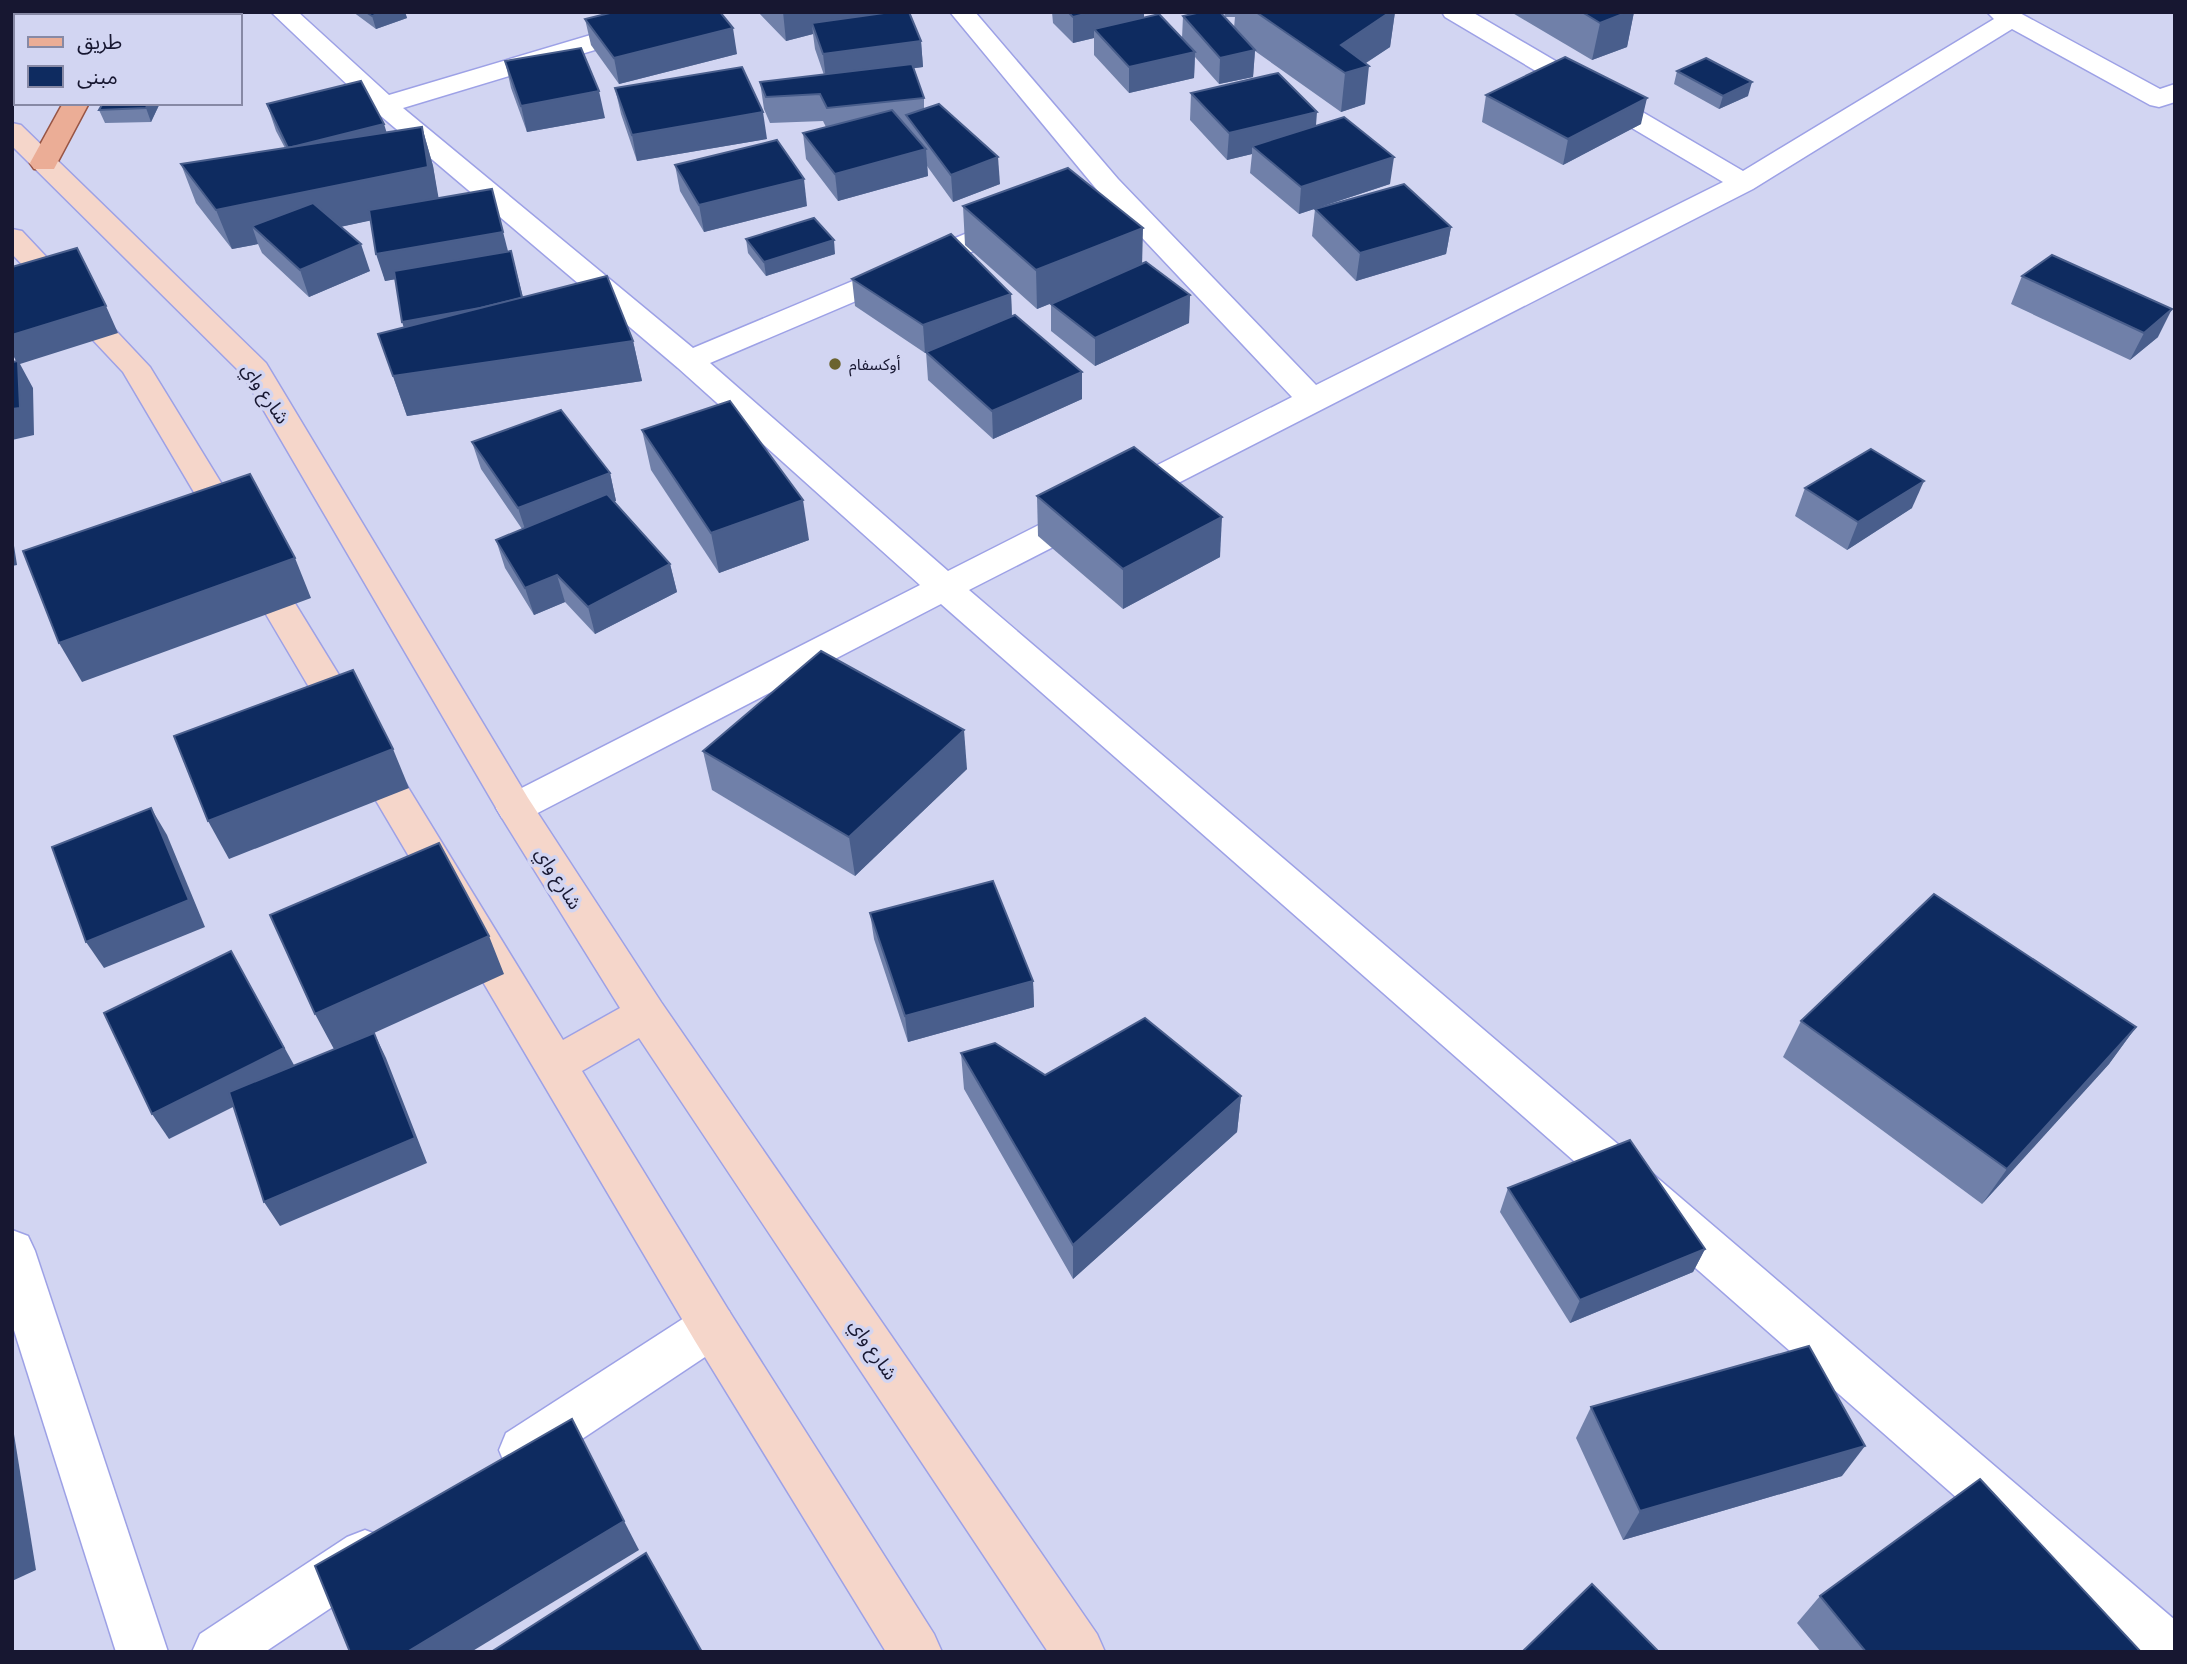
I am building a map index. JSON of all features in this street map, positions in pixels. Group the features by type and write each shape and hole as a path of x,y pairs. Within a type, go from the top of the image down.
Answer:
{"main road":[{"path":"44,163 75,105"}],"street":[{"path":"283,12 384,105 689,361 946,589 2172,1652"},
{"path":"384,105 695,12"},
{"path":"962,12 1095,190 1312,400"},
{"path":"1454,12 1744,183"},
{"path":"515,808 1312,400 1744,183 2006,16 2159,99 2175,92"},
{"name":"شارع واي","path":"12,131 255,370 515,808 646,1014 1079,1652"},
{"path":"689,361 1044,211"},
{"path":"12,237 135,367 712,1326 916,1652"},
{"path":"554,1066 646,1014"},
{"path":"12,1251 142,1652"},
{"path":"482,1478 712,1326"},
{"path":"218,1652 401,1531"}],"building":[{"path":"366,12 383,12 372,16"},
{"path":"614,12 720,12 733,28 614,58 585,19"},
{"path":"909,12 921,41 823,54 812,23"},
{"path":"1068,12 1093,12 1073,17"},
{"path":"1220,12 1255,50 1220,58 1183,16"},
{"path":"1256,12 1390,12 1341,45 1369,66 1345,73"},
{"path":"1582,12 1628,12 1600,23"},
{"path":"1159,14 1195,52 1129,67 1094,29"},
{"path":"581,48 599,91 521,106 505,61"},
{"path":"1565,57 1647,98 1568,139 1486,95"},
{"path":"1706,58 1752,82 1723,96 1677,71"},
{"path":"912,64 924,98 827,108 820,94 766,97 760,82"},
{"path":"742,67 763,112 632,135 615,88"},
{"path":"1278,73 1317,112 1229,133 1191,93"},
{"path":"361,81 384,124 288,148 267,104"},
{"path":"939,104 998,157 951,175 906,115"},
{"path":"102,105 147,105 146,108 99,110"},
{"path":"892,110 926,149 835,174 803,133"},
{"path":"1344,117 1394,157 1301,187 1252,146"},
{"path":"422,127 428,167 216,210 181,164"},
{"path":"777,140 804,179 699,205 675,165"},
{"path":"1068,168 1143,228 1036,270 963,206"},
{"path":"1404,184 1451,227 1360,253 1315,209"},
{"path":"492,189 503,232 376,254 369,210"},
{"path":"313,203 361,244 300,270 252,226"},
{"path":"814,218 834,240 764,262 746,239"},
{"path":"951,234 1011,294 923,325 852,279"},
{"path":"77,248 106,306 12,335 12,267"},
{"path":"511,251 522,298 402,322 394,271"},
{"path":"2052,255 2172,309 2144,333 2022,276"},
{"path":"1146,262 1190,295 1095,338 1051,304"},
{"path":"607,276 633,341 393,376 378,334"},
{"path":"1015,315 1082,372 992,411 926,352"},
{"path":"18,361 20,408 12,409 12,362"},
{"path":"730,401 803,500 711,533 642,430"},
{"path":"561,410 610,473 518,508 472,442"},
{"path":"1134,447 1222,517 1123,569 1037,496"},
{"path":"1871,449 1924,481 1858,522 1805,488"},
{"path":"250,474 295,558 59,643 23,551"},
{"path":"607,494 670,564 588,607 557,575 525,588 496,540"},
{"path":"821,651 964,730 849,837 703,751"},
{"path":"353,670 393,749 208,821 174,736"},
{"path":"151,808 189,900 86,942 52,847"},
{"path":"439,843 489,936 315,1014 270,915"},
{"path":"993,881 1033,981 905,1016 870,913"},
{"path":"1934,894 2136,1027 2007,1169 1801,1021"},
{"path":"231,951 284,1048 152,1114 104,1013"},
{"path":"1145,1018 1241,1096 1073,1245 961,1053 995,1043 1045,1075"},
{"path":"374,1033 415,1138 264,1202 229,1092"},
{"path":"1630,1140 1705,1249 1580,1300 1508,1188"},
{"path":"1809,1346 1865,1446 1640,1511 1591,1407"},
{"path":"572,1419 624,1521 407,1652 350,1652 315,1566"},
{"path":"1980,1479 2141,1652 1866,1652 1820,1596"},
{"path":"646,1553 702,1652 491,1652"},
{"path":"1592,1584 1659,1652 1522,1652"}],"place":[{"name":"أوكسفام","path":"835,364"}]}
